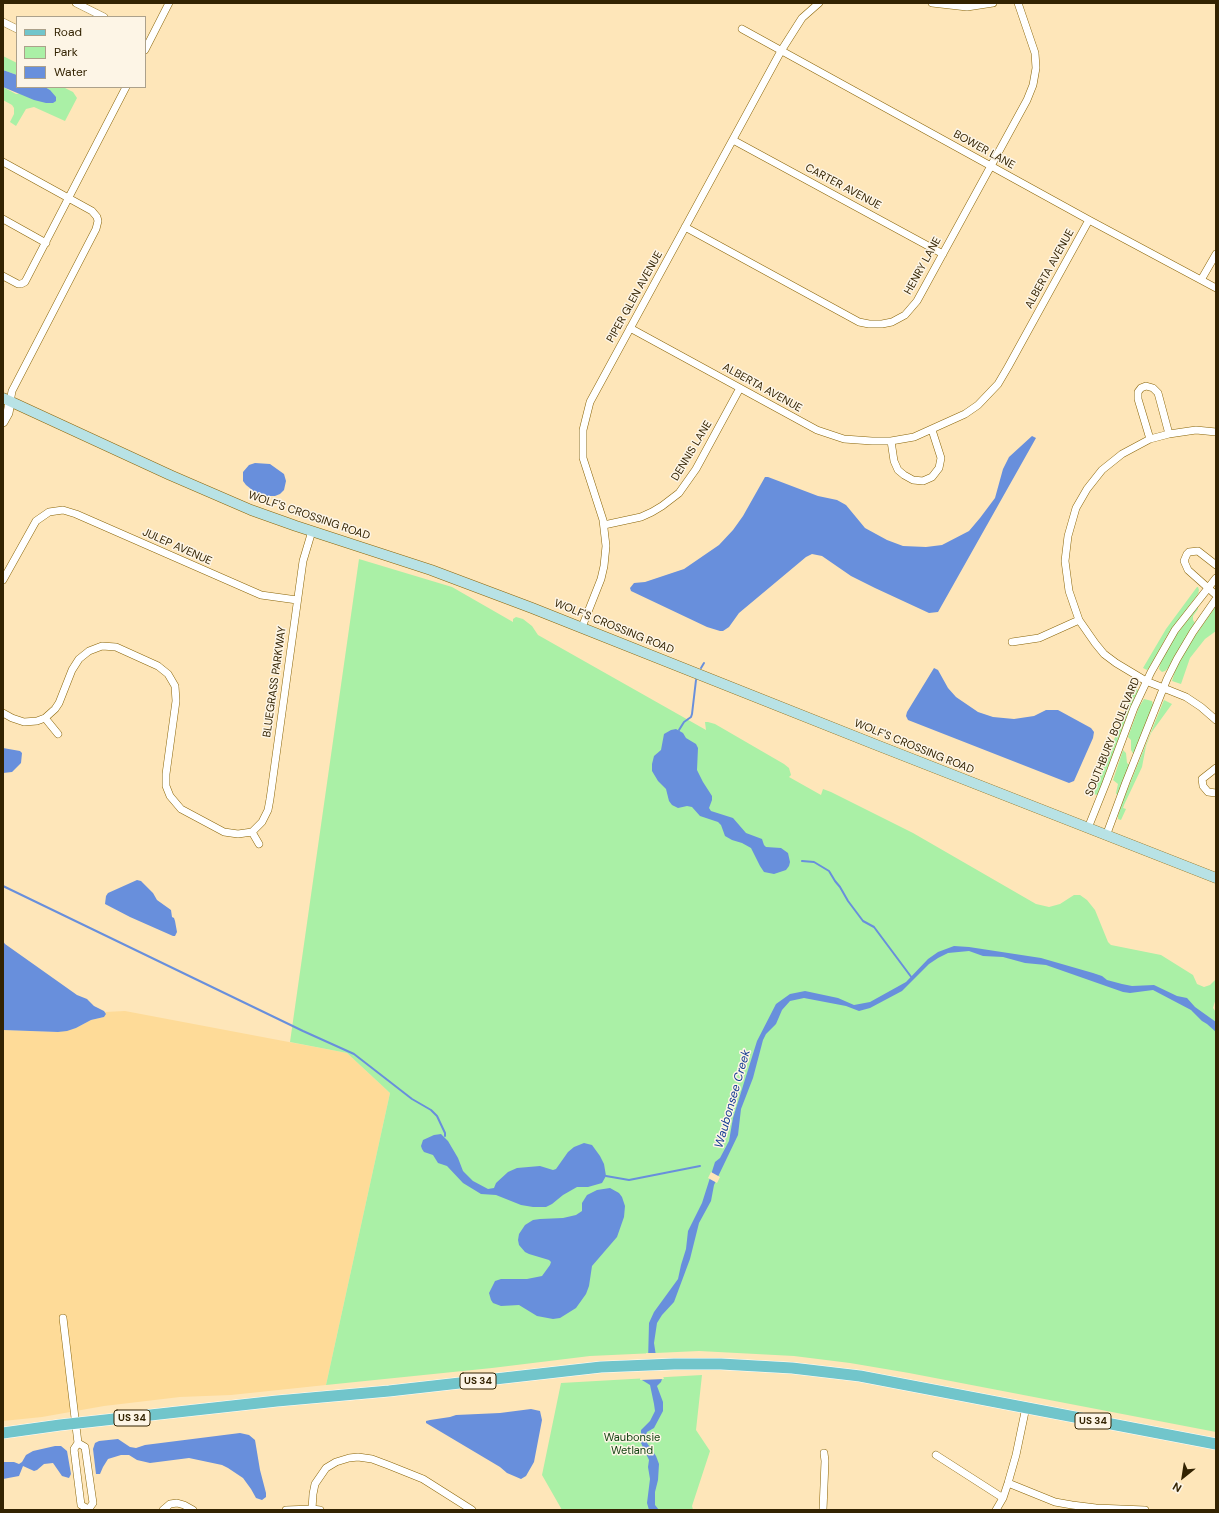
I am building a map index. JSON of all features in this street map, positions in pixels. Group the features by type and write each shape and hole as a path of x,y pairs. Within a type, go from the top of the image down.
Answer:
{"main road":[{"name":"WOLF'S CROSSING ROAD","path":"7,400 231,502 312,531 431,570 582,627 1106,836 1216,878"},
{"name":"US 34","path":"3,1434 76,1424 632,1365 674,1364 768,1366 834,1372 899,1382 1216,1444"}],"street":[{"path":"76,3 102,16"},
{"path":"147,39 169,3"},
{"name":"PIPER GLEN AVENUE","path":"582,627 601,579 606,546 604,525 584,465 582,449 582,430 590,402 781,51 799,22 819,3"},
{"path":"932,3 967,7 993,3"},
{"name":"HENRY LANE","path":"685,227 850,318 869,324 882,324 892,322 905,315 917,301 1027,100 1035,77 1036,60 1033,45 1018,3"},
{"path":"3,22 16,28"},
{"name":"BOWER LANE","path":"742,29 1089,220 1216,288"},
{"path":"3,276 18,284 23,284 46,243 125,88"},
{"name":"CARTER AVENUE","path":"733,140 943,254"},
{"path":"3,162 95,214 98,221 7,400 8,413 3,422"},
{"path":"3,219 46,243"},
{"name":"ALBERTA AVENUE","path":"630,328 817,430 844,439 891,441 914,437 965,414 978,405 998,384 1089,220"},
{"path":"1201,280 1216,254"},
{"path":"1150,439 1138,399 1138,392 1141,388 1146,386 1153,388 1158,393 1169,434"},
{"name":"DENNIS LANE","path":"604,525 641,517 662,506 679,492 696,469 740,388"},
{"path":"891,441 894,461 898,470 913,480 923,481 932,476 939,468 941,458 932,430"},
{"path":"1216,432 1196,430 1169,434 1150,439 1122,454 1102,470 1087,489 1076,508 1068,536 1065,562 1069,591 1079,620 1104,654 1146,681 1186,697 1216,720"},
{"name":"JULEP AVENUE","path":"3,580 36,522 48,510 62,510 76,514 261,596 297,600"},
{"name":"BLUEGRASS PARKWAY","path":"252,832 262,822 268,810 303,561 312,531"},
{"path":"1216,565 1198,551 1189,552 1184,561 1188,569 1216,595"},
{"name":"SOUTHBURY BOULEVARD","path":"1088,828 1134,708 1146,681 1175,630 1216,578"},
{"path":"1106,836 1126,782 1177,659 1216,599"},
{"path":"1012,642 1038,638 1079,620"},
{"path":"3,712 12,718 24,722 37,721 45,718 59,703 72,670 79,659 96,644 116,647 158,666 174,678 175,686 176,701 166,774 166,786 170,796 181,809 224,832 238,834 252,832 259,844"},
{"path":"45,718 58,734"},
{"path":"1216,768 1202,779 1203,786 1208,792 1216,793"},
{"path":"64,1318 78,1443 74,1449 81,1505 88,1509 93,1503 85,1447 78,1443"},
{"path":"996,1510 1003,1498 1016,1456 1026,1407"},
{"path":"822,1510 826,1461 824,1453"},
{"path":"936,1455 1003,1498"},
{"path":"286,1510 316,1509 313,1494 315,1484 326,1468 336,1462 358,1457 383,1463 423,1478 472,1510"},
{"path":"1008,1483 1057,1502 1096,1508 1145,1510"},
{"path":"163,1510 170,1504 177,1503 193,1510"}],"shaded area":[{"path":"125,1011 347,1053 390,1093 326,1385 231,1395 180,1397 104,1406 42,1417 3,1421 3,1030 58,1032 76,1028 91,1020 104,1017 106,1014 105,1012"}],"green space":[{"path":"3,56 16,62 16,75 3,70"},
{"path":"3,87 16,94 50,90 47,88 65,88 73,92 77,98 65,121 34,107 26,109 16,126 10,122 14,114 14,108 12,105 3,100"},
{"path":"359,559 452,587 513,622 513,619 516,617 523,619 532,626 538,635 706,730 705,722 715,724 784,764 789,768 791,775 789,777 821,795 823,789 831,792 913,833 1036,904 1049,907 1060,904 1074,895 1080,895 1087,900 1095,910 1108,942 1111,945 1161,955 1193,975 1197,984 1204,987 1210,985 1216,979 1216,998 1213,1008 1216,1012 1216,1432 909,1373 850,1363 794,1356 699,1351 590,1356 492,1368 326,1385 390,1093 347,1053 290,1042"},
{"path":"1197,587 1199,590 1198,594 1168,634 1149,668 1147,670 1143,668 1166,629"},
{"path":"1198,606 1198,609 1193,616 1195,623 1170,666 1162,672 1159,669 1161,661 1176,635"},
{"path":"1216,606 1216,631 1205,639 1190,658 1181,684 1172,681 1175,671 1188,646"},
{"path":"1134,688 1138,690 1138,692 1098,795 1093,794"},
{"path":"1144,699 1152,701 1153,705 1134,755 1131,750 1131,740 1128,737 1139,707"},
{"path":"1164,700 1172,704 1151,733 1146,746 1142,767 1123,808 1126,809 1121,820 1118,819 1122,803"},
{"path":"1123,750 1126,753 1127,763 1130,765 1118,797 1116,793 1118,784 1113,780"},
{"name":"Waubonsie Wetland","path":"702,1375 696,1430 710,1451 692,1506 693,1510 562,1510 542,1475 561,1383"}],"water":[{"path":"3,70 16,75 16,88 47,88 56,97 56,101 53,103 46,103 34,100 3,87"},
{"path":"1032,436 1036,438 938,612 929,613 851,576 822,556 812,554 806,557 739,613 729,627 723,631 707,627 631,591 630,588 634,583 645,582 684,569 719,545 733,530 743,516 765,477 818,496 837,500 846,505 865,528 887,540 903,546 926,547 942,545 969,531 980,518 995,498 1003,469 1009,457"},
{"path":"255,463 270,464 284,474 286,481 284,490 280,494 275,496 266,496 256,493 246,485 243,481 243,472 249,465"},
{"path":"934,668 938,670 948,688 956,697 978,712 993,717 1014,719 1034,716 1046,710 1058,710 1091,728 1094,732 1093,738 1074,781 1069,783 908,720 906,716 907,712"},
{"path":"676,729 696,744 698,748 697,770 712,796 709,808 711,811 733,818 746,833 762,839 766,847 781,848 788,853 790,862 786,870 774,874 764,872 751,848 725,836 721,825 718,822 700,816 692,807 687,806 678,808 672,805 669,801 666,789 658,781 652,771 652,764 654,756 661,750 664,734"},
{"path":"3,748 20,751 22,753 21,763 12,772 3,773"},
{"path":"137,880 141,881 153,893 157,900 171,910 177,932 175,936 130,917 105,904 108,893"},
{"path":"3,941 5,944 77,995 87,999 94,1006 104,1011 106,1014 104,1017 91,1020 67,1031 3,1030"},
{"path":"954,946 1041,958 1102,976 1107,980 1132,986 1154,985 1177,996 1187,998 1195,1007 1216,1022 1216,1032 1191,1010 1153,990 1130,993 1123,992 1046,965 1025,963 1003,957 983,956 969,951 948,953 938,958 929,964 902,991 870,1008 859,1011 846,1006 804,998 790,1001 782,1010 776,1024 766,1034 763,1040 753,1078 741,1109 738,1135 714,1185 711,1201 699,1223 690,1259 674,1302 657,1323 654,1343 658,1369 662,1379 657,1386 663,1402 663,1411 654,1428 647,1432 645,1440 656,1456 659,1464 658,1480 655,1492 655,1505 659,1510 649,1510 647,1503 650,1479 648,1467 649,1460 641,1443 641,1430 650,1421 655,1411 650,1385 642,1380 643,1373 648,1362 649,1323 654,1312 678,1279 686,1249 688,1231 702,1203 715,1162 720,1158 729,1141 733,1118 757,1041 776,1004 790,994 805,991 838,998 854,1005 870,1002 906,982 928,959 938,952"},
{"path":"441,1134 448,1141 458,1158 463,1171 473,1181 488,1189 494,1188 496,1183 508,1172 517,1168 540,1166 553,1170 556,1169 568,1152 574,1147 584,1143 592,1145 600,1156 604,1164 606,1176 602,1183 588,1187 577,1187 546,1207 521,1205 496,1195 481,1194 463,1183 447,1166 438,1163 433,1155 424,1152 421,1146 423,1140 434,1135"},
{"path":"610,1188 619,1193 622,1197 625,1206 624,1217 617,1237 592,1266 589,1286 586,1294 576,1308 560,1318 553,1319 537,1316 519,1305 501,1306 493,1303 489,1293 495,1281 501,1279 527,1279 542,1276 550,1265 551,1262 549,1260 525,1252 519,1245 519,1234 525,1225 533,1220 563,1218 576,1215 582,1211 582,1203 587,1195 597,1190"},
{"path":"531,1409 540,1411 542,1420 534,1462 526,1476 521,1479 507,1473 500,1467 426,1423 426,1421 456,1415 500,1413"},
{"path":"240,1433 249,1435 255,1440 260,1470 266,1493 266,1497 262,1500 256,1498 243,1478 228,1468 222,1465 189,1458 150,1463 137,1460 129,1455 121,1455 108,1459 100,1474 96,1474 93,1449 95,1443 99,1441 118,1439 130,1447 136,1448 145,1445"},
{"path":"61,1446 67,1451 71,1474 69,1478 62,1476 53,1463 44,1464 34,1471 23,1466 19,1476 3,1479 3,1462 14,1462 19,1464 26,1455 33,1451"}],"pier":[{"path":"711,1172 720,1177 717,1183 708,1178"},
{"path":"646,1353 657,1353 660,1369 664,1379 640,1380 641,1373 646,1362"}],"waterway":[{"path":"701,668 704,663"},
{"path":"679,730 684,722 691,717 696,680"},
{"path":"802,861 814,862 829,871 863,921 874,927 912,978"},
{"path":"3,886 303,1031 354,1054 412,1099 431,1110 437,1116 445,1136"},
{"path":"606,1176 629,1180 700,1166"}],"water label":[{"name":"Waubonsee Creek","path":"733,1099"}]}
